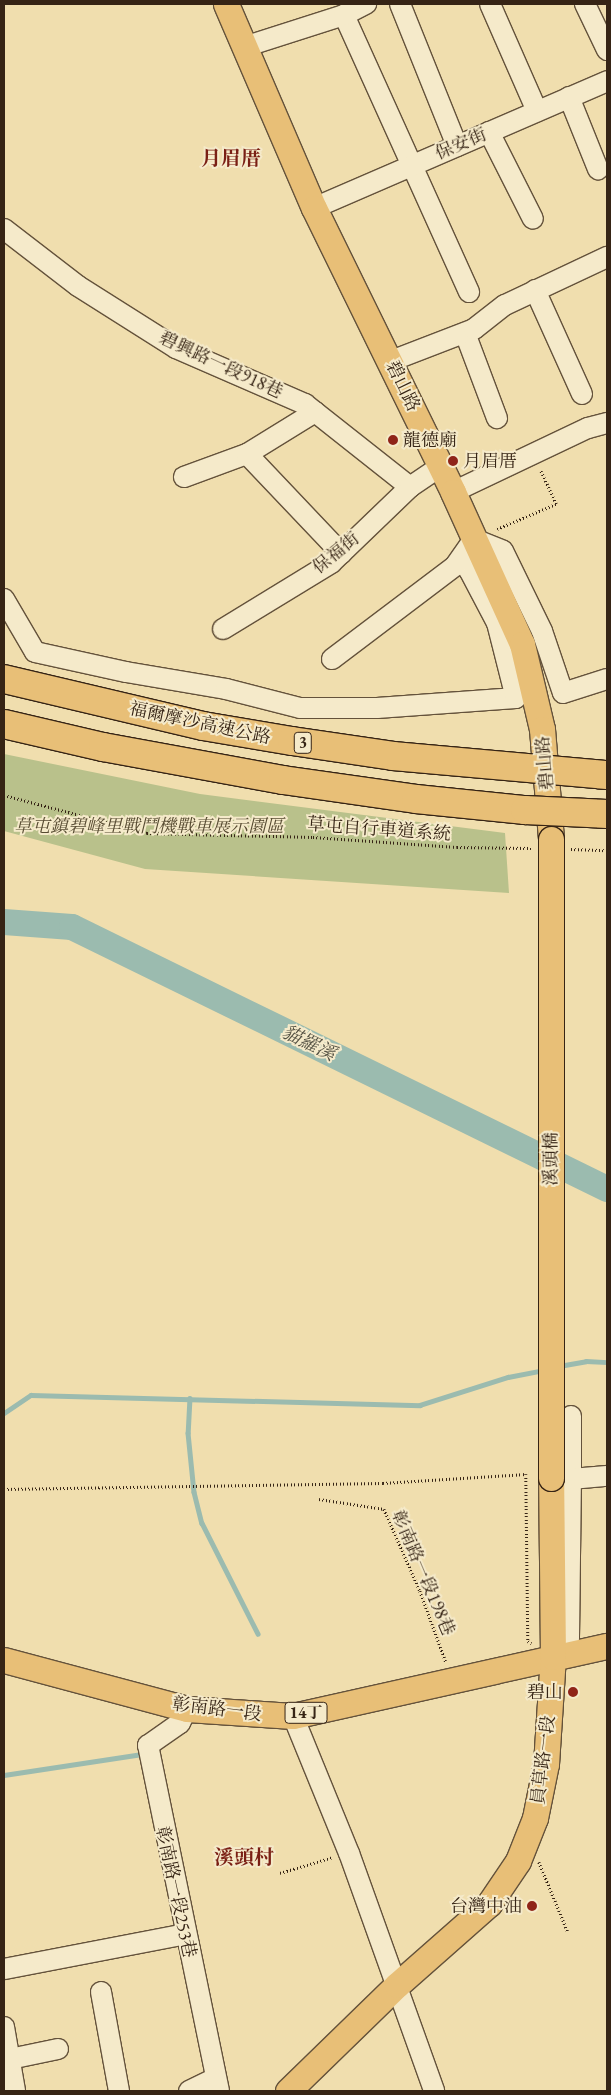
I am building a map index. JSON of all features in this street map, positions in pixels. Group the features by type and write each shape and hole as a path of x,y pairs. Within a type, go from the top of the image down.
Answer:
{"highway":[{"name":"福爾摩沙高速公路","path":"4,679 204,726 292,742 393,756 607,775"},
{"name":"3","path":"4,724 103,747 283,780 416,799 525,810 607,814"}],"main road":[{"name":"碧山路","path":"226,4 314,208 391,361 522,644 542,729 554,845"},
{"name":"溪頭橋","path":"554,845 561,1479"},
{"name":"員草路一段","path":"288,2091 397,1985 489,1904 518,1861 528,1835 546,1764 561,1479"},
{"name":"彰南路一段","path":"4,1660 187,1709 293,1716 607,1646"}],"street":[{"path":"244,48 344,15 366,4"},
{"path":"400,4 457,146"},
{"path":"490,4 537,111"},
{"path":"585,4 607,50"},
{"path":"344,15 469,292"},
{"name":"保安街","path":"314,208 607,81"},
{"path":"569,97 598,170"},
{"path":"489,132 532,219"},
{"name":"碧興路一段918巷","path":"4,229 78,286 176,348 305,404 410,487"},
{"path":"391,361 465,333 505,305 607,257"},
{"path":"535,290 582,394"},
{"path":"465,333 497,418"},
{"path":"184,477 247,454 315,412"},
{"path":"453,492 588,428 607,423"},
{"path":"247,454 341,553"},
{"name":"保福街","path":"223,629 331,563 410,487 441,466"},
{"path":"332,659 455,566 474,539"},
{"path":"474,539 503,551 542,631 563,693 607,679"},
{"path":"4,599 35,652 126,672 226,689 300,708 377,708 516,698 497,623 469,570 474,539"},
{"path":"571,1416 561,1479 607,1476"},
{"name":"彰南路一段253巷","path":"187,1709 180,1723 148,1745 216,2085"},
{"path":"293,1716 349,1853 434,2091"},
{"path":"4,1969 185,1934"},
{"path":"101,1992 119,2091"},
{"path":"4,2027 15,2091"},
{"path":"10,2059 58,2049"},
{"path":"189,2091 216,2085"}],"path":[{"path":"474,539 556,504 533,454"},
{"name":"草屯自行車道系統","path":"4,795 147,832 313,837 457,847 554,845 607,850"},
{"path":"4,1489 383,1483 526,1474 528,1641 553,1657"},
{"name":"彰南路一段198巷","path":"319,1499 384,1508 420,1592 452,1680"},
{"path":"528,1835 568,1932"},
{"path":"280,1872 349,1853"}],"green space":[{"name":"草屯鎮碧峰里戰鬥機戰車展示園區","path":"4,754 200,794 505,833 509,893 145,869 4,831"}],"waterway":[{"name":"貓羅溪","path":"4,922 72,927 607,1189"},
{"path":"559,1366 586,1361 607,1362"},
{"path":"4,1413 31,1395 420,1405 508,1377 544,1370"},
{"path":"190,1398 188,1433 194,1492 202,1523 258,1634"},
{"path":"4,1775 143,1754"}],"place":[{"name":"龍德廟","path":"393,440"},
{"name":"月眉厝","path":"453,461"},
{"name":"碧山","path":"573,1692"},
{"name":"台灣中油","path":"532,1906"}],"district":[{"name":"月眉厝","path":"231,158"},
{"name":"溪頭村","path":"244,1857"}]}
